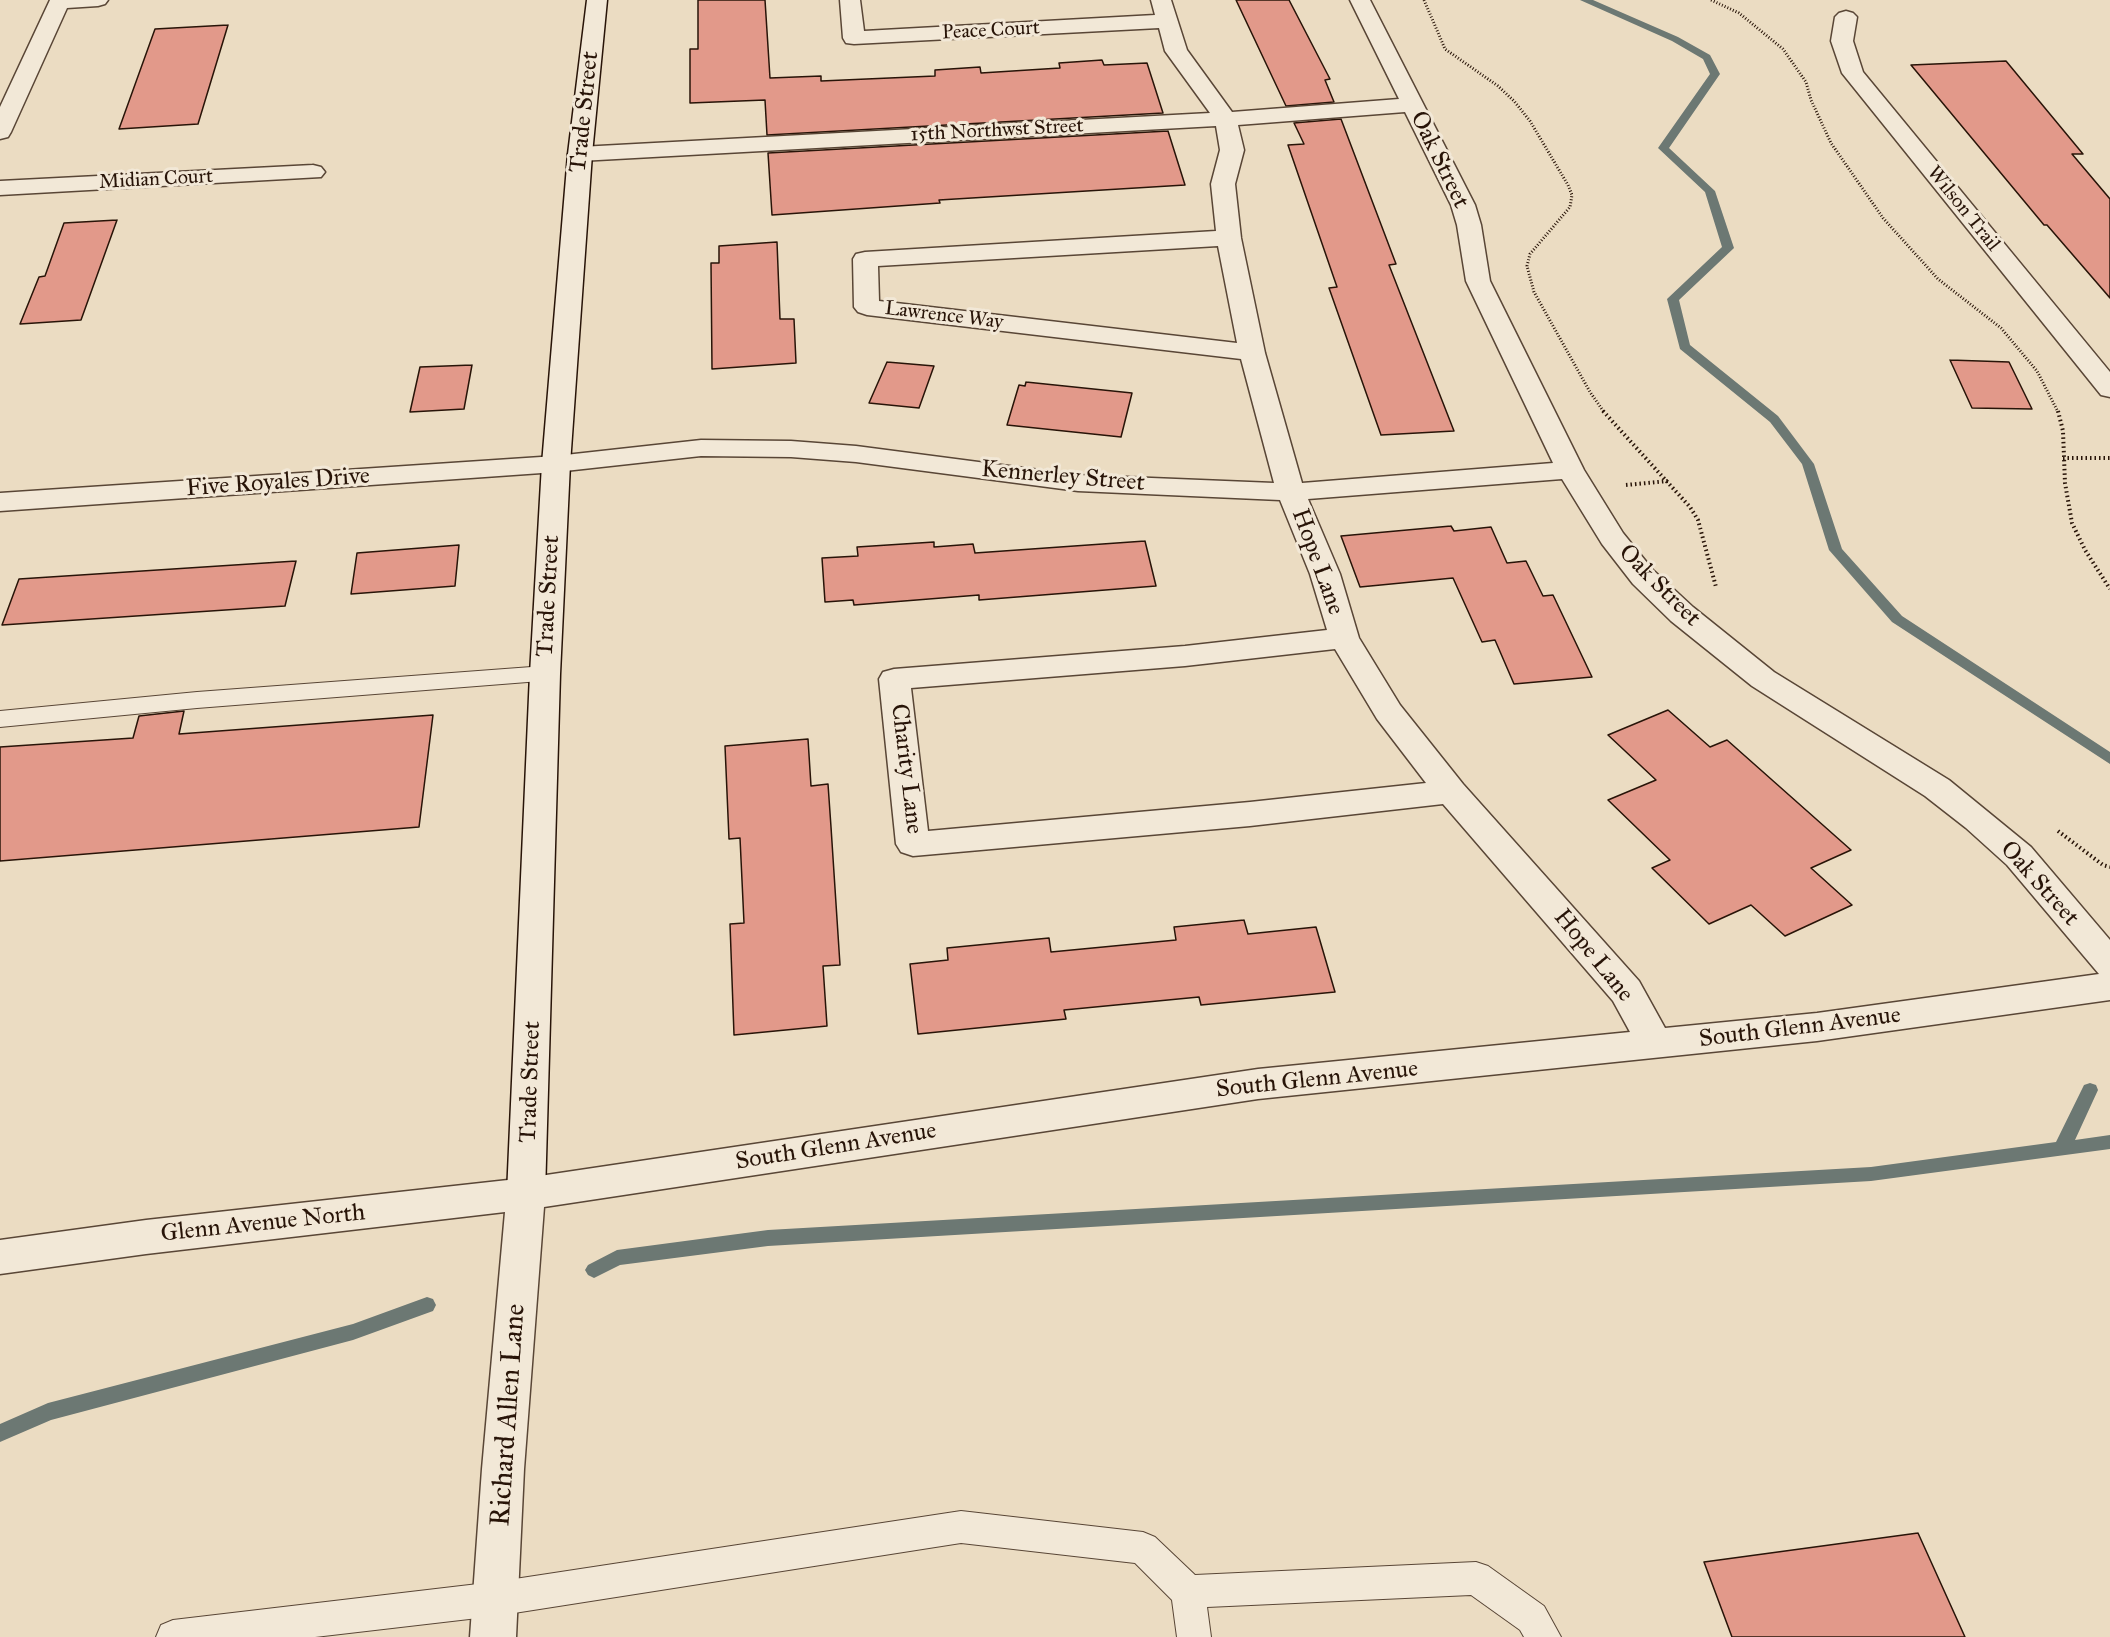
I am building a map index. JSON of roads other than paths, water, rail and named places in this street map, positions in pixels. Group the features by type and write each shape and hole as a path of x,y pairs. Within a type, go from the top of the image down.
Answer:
{"street":[{"path":"0,132 59,1 98,0"},
{"name":"Trade Street","path":"526,1194 545,674 556,464 580,154 597,0"},
{"name":"Peace Court","path":"850,0 854,38 1164,11"},
{"name":"Oak Street","path":"1360,0 1463,206 1469,225 1478,281 1570,470 1611,538 1643,576 1682,614 1763,679 1937,788 1978,820 2019,856 2110,964"},
{"name":"Hope Lane","path":"1164,11 1176,51 1217,105 1229,129 1232,150 1223,184 1229,238 1252,353 1291,492 1325,574 1344,638 1388,712 1451,792 1626,992 1656,1045"},
{"name":"Wilson Trail","path":"1846,17 1842,41 1853,73 2110,389"},
{"name":"15th Northwst Street","path":"580,154 1223,119 1413,105"},
{"name":"Midian Court","path":"0,188 313,172"},
{"name":"Lawrence Way","path":"1229,238 865,259 867,307 1252,353"},
{"name":"Kennerley Street","path":"556,464 700,448 791,449 868,456 1078,483 1291,492 1570,470"},
{"name":"Five Royales Drive","path":"0,502 556,464"},
{"name":"Charity Lane","path":"1344,638 1185,656 894,679 913,844 1250,814 1451,792"},
{"name":"South Glenn Avenue","path":"526,1194 1258,1084 1817,1028 2110,986"},
{"name":"Glenn Avenue North","path":"0,1257 146,1237 526,1194"},
{"name":"Richard Allen Lane","path":"494,1618 503,1469 526,1194"}],"lane":[{"path":"0,719 197,700 545,674"},
{"path":"173,1637 494,1618 961,1527 1143,1548 1188,1592 1194,1637"},
{"path":"1188,1592 1476,1578 1532,1618 1544,1637"}],"waterway":[{"path":"1585,0 1675,39 1707,57 1715,74 1663,148 1710,191 1728,248 1673,299 1684,346 1774,419 1808,464 1836,550 1897,619 2110,759"},
{"path":"2062,1148 2090,1090"},
{"path":"594,1270 617,1258 768,1238 1871,1174 2110,1142"},
{"path":"0,1433 48,1412 353,1332 427,1305"}]}
